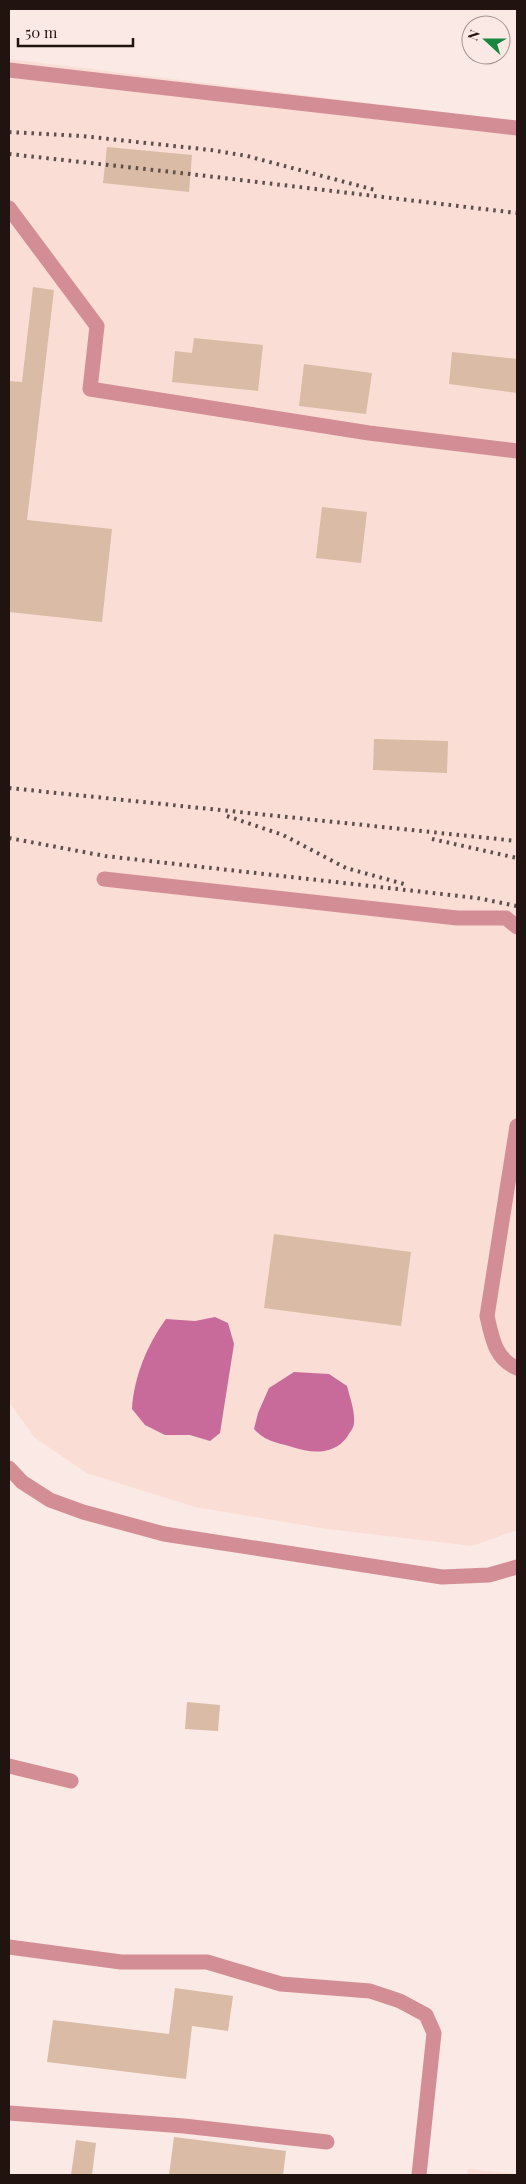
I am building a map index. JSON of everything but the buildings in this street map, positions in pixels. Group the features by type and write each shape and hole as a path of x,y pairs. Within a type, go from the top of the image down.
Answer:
{"street":[{"path":"9,70 517,128"},
{"path":"9,208 97,326 90,389 369,433 517,451"},
{"path":"104,879 457,918 506,918 517,927"},
{"path":"517,1126 486,1316 494,1347 508,1364 517,1368"},
{"path":"9,1468 22,1482 50,1500 83,1512 164,1534 442,1577 489,1576 517,1567"},
{"path":"9,1766 71,1782"},
{"path":"9,1947 121,1962 206,1962 281,1984 370,1991 400,2001 426,2016 434,2033 419,2175"},
{"path":"9,2113 184,2126 327,2142"}],"shaded area":[{"path":"9,59 517,121 517,1530 472,1546 328,1529 195,1507 87,1473 35,1438 9,1402"},
{"path":"215,1317 228,1323 234,1344 220,1433 210,1441 190,1435 165,1435 145,1425 132,1409 133,1397 135,1385 147,1350 159,1329 166,1319 195,1321"},
{"path":"294,1372 329,1374 347,1386 353,1409 354,1425 347,1437 335,1447 321,1451 299,1449 267,1439 254,1429 258,1413 269,1388"},
{"path":"468,2169 517,2174 517,2175 467,2175"}],"railway":[{"path":"9,132 82,136 211,150 247,156 375,190"},
{"path":"9,154 517,213"},
{"path":"9,788 517,841"},
{"path":"227,816 283,835 346,868 404,884"},
{"path":"9,838 105,856 477,898 517,906"},
{"path":"432,839 517,858"}]}
